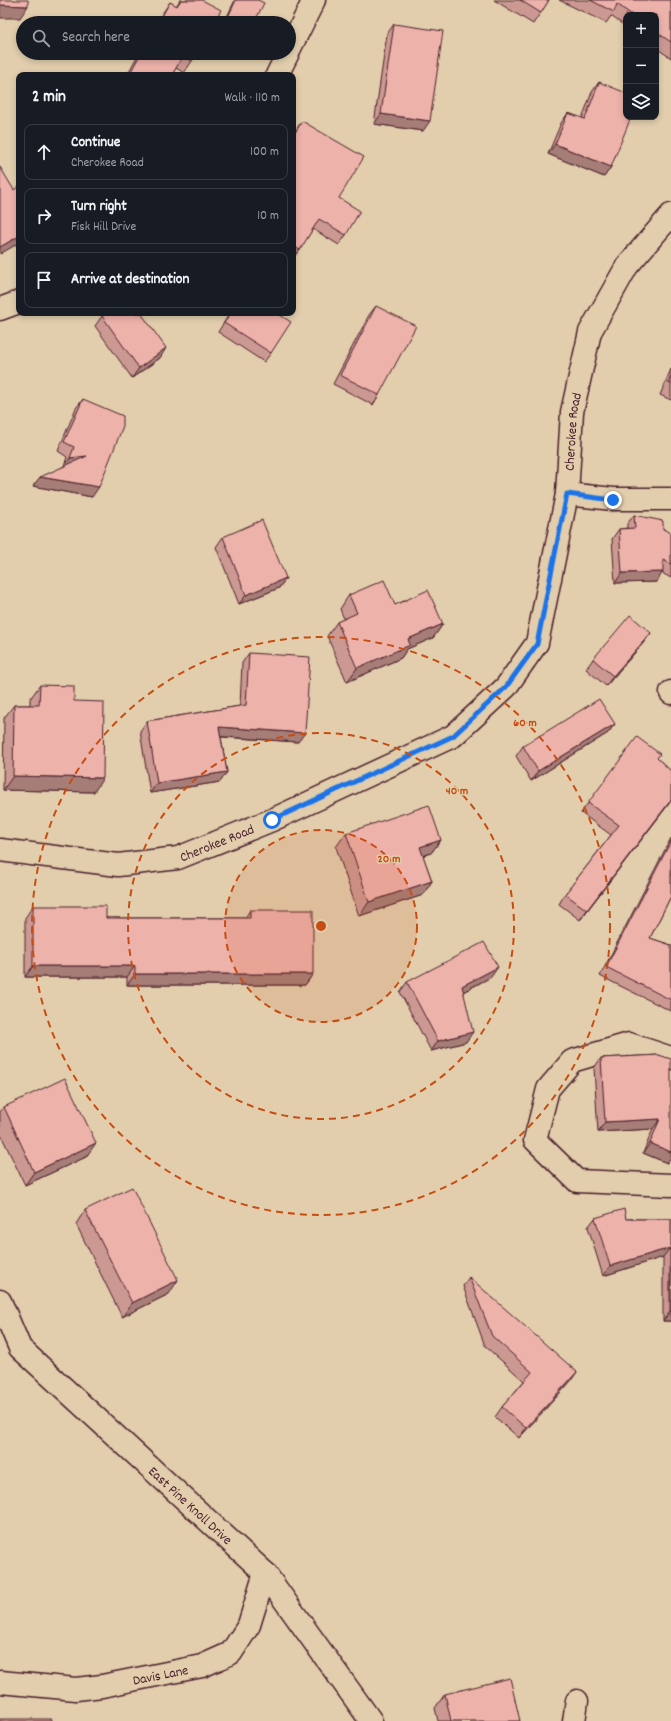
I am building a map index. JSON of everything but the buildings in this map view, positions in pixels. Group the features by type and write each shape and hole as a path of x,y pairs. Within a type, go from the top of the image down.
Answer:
{"street":[{"path":"296,36 314,0"},
{"path":"278,72 284,60"},
{"name":"Cherokee Road","path":"0,850 118,865 178,858 272,820 453,736 506,687 537,644 567,494 572,412 590,332 627,266 671,215"},
{"path":"0,309 16,303"},
{"path":"567,494 613,500 671,499"},
{"path":"671,1058 629,1044 572,1061 548,1089 535,1140 577,1181 671,1185"},
{"name":"East Pine Knoll Drive","path":"0,1300 20,1348 265,1573 370,1721"},
{"name":"Davis Lane","path":"0,1682 76,1689 102,1686 202,1666 231,1653 249,1625 265,1573"}],"route":[{"path":"272,820 453,736 506,687 537,644 567,494 613,500"}]}
